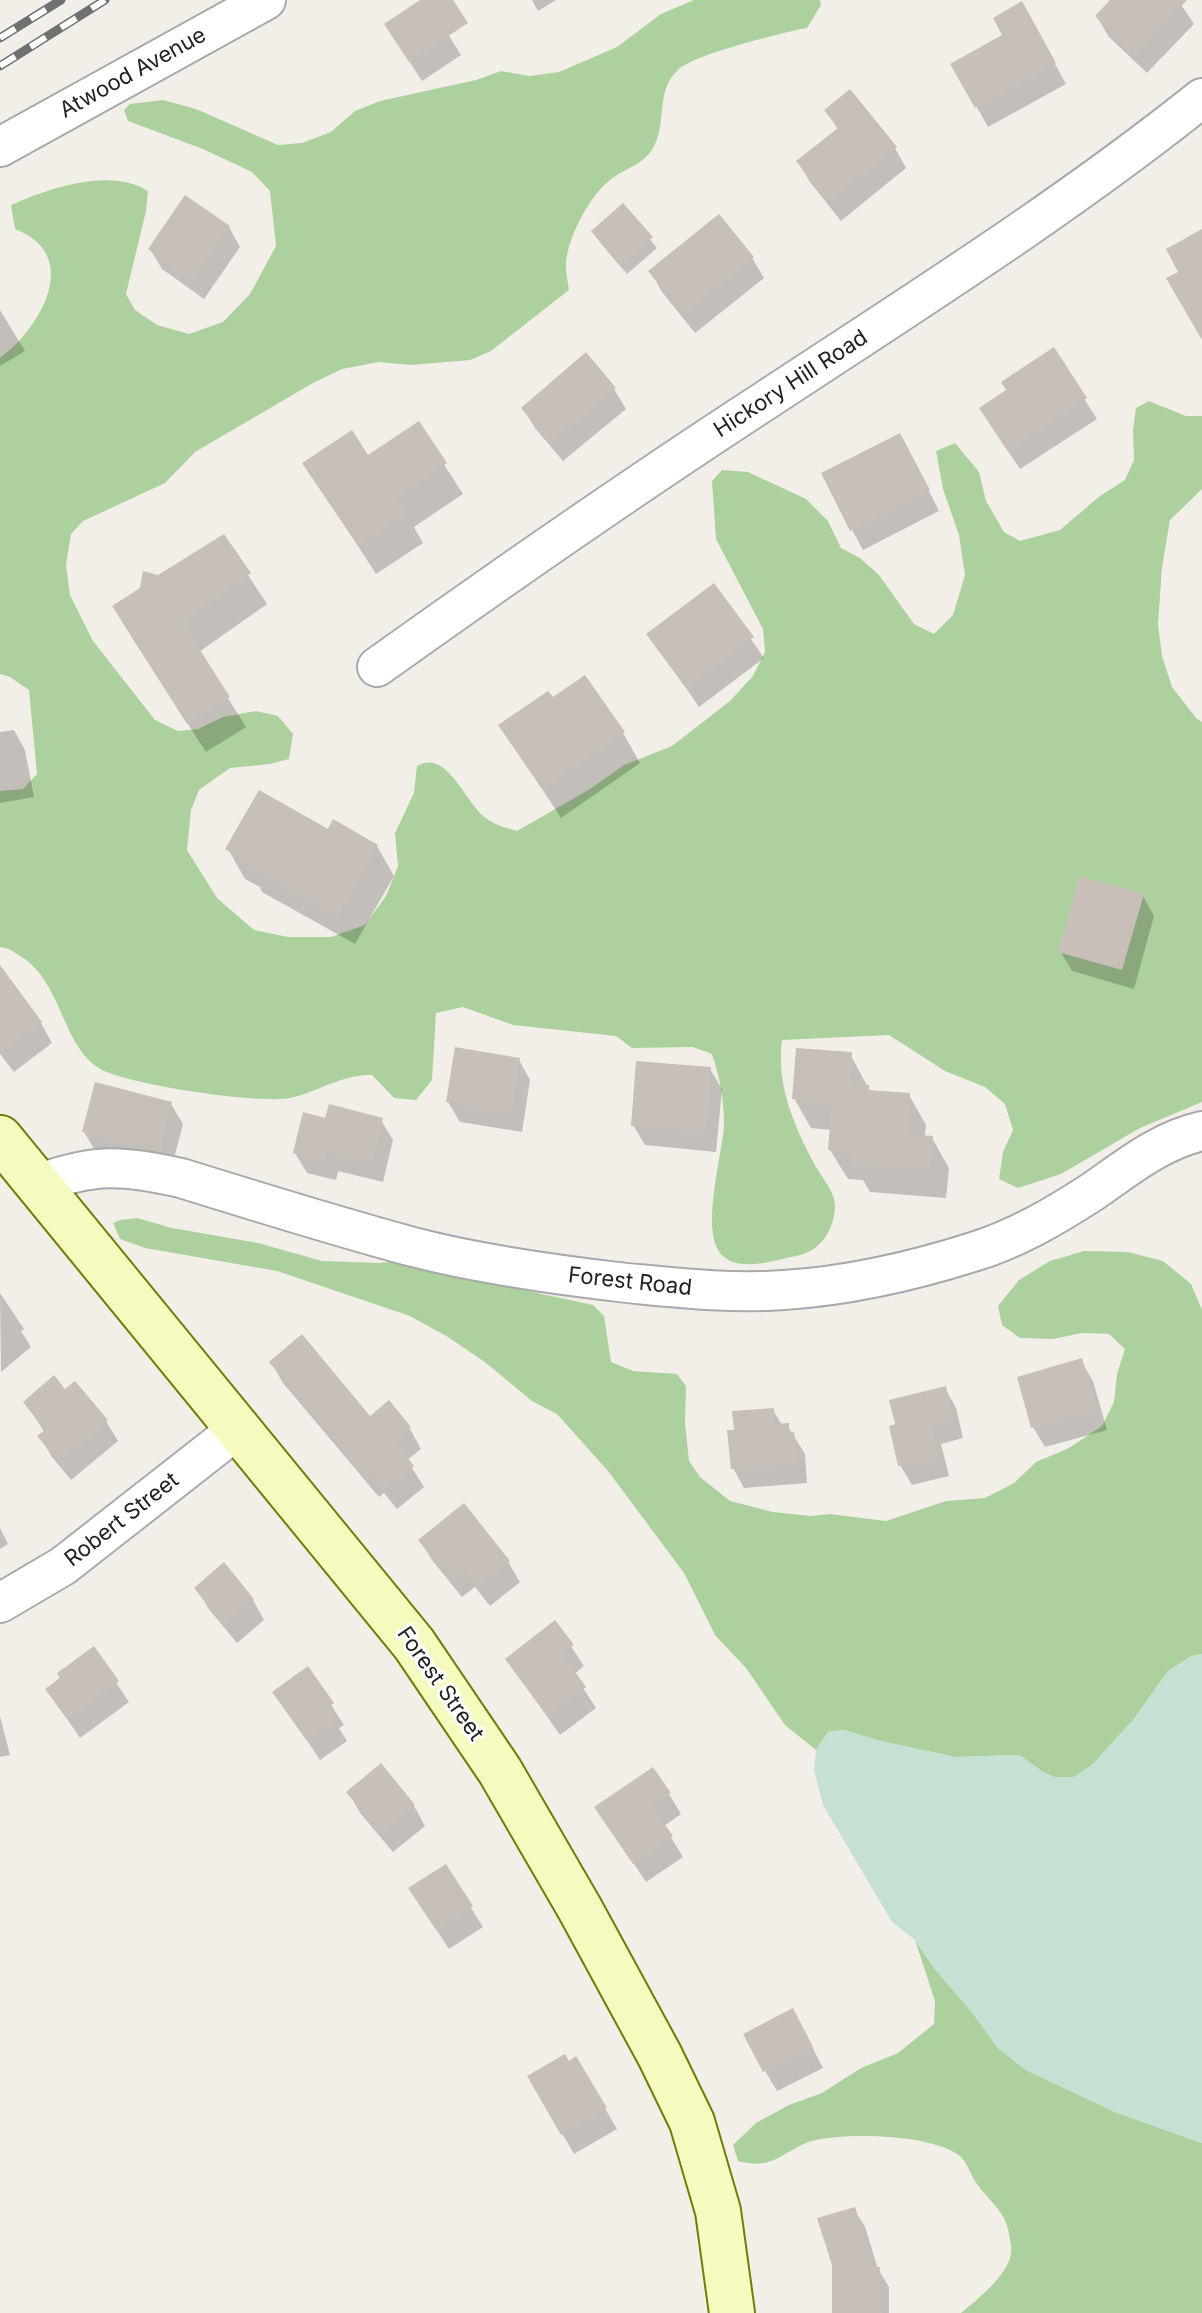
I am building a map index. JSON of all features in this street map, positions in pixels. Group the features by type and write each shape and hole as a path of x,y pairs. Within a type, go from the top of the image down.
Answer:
{"main road":[{"name":"Forest Street","path":"0,1138 414,1644 500,1771 580,1909 692,2122 718,2211 732,2313"}],"street":[{"name":"Atwood Avenue","path":"0,147 266,0"},
{"name":"Hickory Hill Road","path":"377,667 502,577 713,434 1050,211 1202,98"},
{"name":"Forest Road","path":"38,1184 86,1169 115,1167 143,1170 181,1178 415,1247 495,1264 662,1287 784,1290 884,1276 975,1252 1010,1238 1067,1207 1156,1149 1202,1131"},
{"name":"Robert Street","path":"0,1603 63,1566 238,1429"}],"green space":[{"path":"694,0 820,0 821,5 807,28 720,51 688,63 671,78 666,87 660,128 653,148 640,162 605,184 581,217 567,255 569,290 491,351 470,360 411,365 379,362 342,369 313,383 195,452 165,483 83,521 71,534 66,565 70,595 93,641 155,720 178,731 198,729 223,717 256,711 278,716 293,734 289,759 230,768 199,790 191,810 187,850 217,898 254,930 288,937 331,937 365,925 386,896 398,866 395,833 414,793 417,766 428,762 438,765 447,771 487,819 517,831 590,789 624,765 672,746 730,701 753,676 765,652 763,629 716,539 712,481 722,470 748,472 806,499 828,521 841,548 860,558 879,575 914,624 934,634 953,615 965,575 959,535 943,489 936,451 955,443 979,472 986,501 1004,532 1020,541 1060,530 1100,496 1125,480 1134,460 1136,408 1149,401 1186,416 1202,416 1202,489 1170,520 1162,567 1158,624 1162,656 1172,687 1202,722 1202,1102 1140,1128 1061,1174 1018,1188 999,1179 1003,1152 1013,1130 1005,1104 985,1087 945,1071 889,1035 782,1040 782,1074 789,1106 808,1152 833,1195 834,1213 830,1229 815,1248 800,1255 750,1264 740,1264 723,1256 716,1246 713,1231 714,1194 724,1126 721,1089 712,1054 693,1047 632,1048 616,1036 513,1025 463,1007 436,1013 432,1080 416,1100 394,1098 372,1075 350,1077 290,1098 251,1098 195,1092 139,1082 102,1070 78,1047 55,999 36,969 14,952 0,947 0,791 23,789 37,774 29,690 0,674 0,358 29,329 41,311 51,273 47,256 36,241 15,229 11,205 43,192 98,180 133,184 148,191 126,294 135,310 157,325 189,334 223,322 250,294 276,246 270,191 252,172 203,149 128,121 124,110 130,104 163,100 196,109 278,145 302,143 331,132 355,111 380,101 476,80 501,71 529,76 559,72 617,47 661,14"},
{"path":"137,1218 172,1228 258,1243 322,1261 379,1263 416,1260 486,1282 593,1305 604,1316 611,1362 633,1371 677,1374 686,1386 685,1423 689,1461 700,1477 730,1501 773,1512 811,1516 830,1514 886,1521 946,1501 985,1498 1014,1483 1036,1462 1069,1448 1102,1426 1114,1402 1117,1374 1125,1349 1109,1334 1082,1333 1053,1339 1020,1338 1002,1325 998,1306 1019,1280 1050,1261 1084,1251 1128,1252 1163,1261 1191,1284 1202,1310 1202,1654 1192,1656 1168,1671 1134,1719 1091,1766 1074,1777 1054,1777 1019,1755 955,1757 844,1730 828,1732 816,1750 785,1725 746,1668 715,1635 684,1573 608,1471 557,1414 532,1401 448,1337 410,1316 277,1271 145,1248 120,1239 113,1223"},
{"path":"1202,1654 1202,2143 1115,2112 1026,2070 998,2048 915,1940 892,1922 823,1805 814,1770 816,1750 828,1732 844,1730 955,1757 1019,1755 1054,1777 1074,1777 1091,1766 1134,1719 1168,1671"},
{"path":"915,1940 998,2048 1026,2070 1115,2112 1202,2143 1202,2313 961,2313 1005,2269 1011,2253 1010,2241 1004,2219 961,2157 931,2143 886,2137 840,2137 806,2143 774,2160 759,2164 738,2161 733,2145 756,2123 789,2105 822,2093 861,2068 898,2053 934,2024 935,2001"}],"building":[{"path":"420,0 453,0 468,23 409,62 384,24"},
{"path":"1110,0 1187,0 1134,55 1095,16"},
{"path":"1022,1 1056,63 975,108 950,64 1002,35 993,18"},
{"path":"850,89 897,147 828,202 796,161 838,128 824,110"},
{"path":"185,195 230,226 192,280 148,249"},
{"path":"623,203 653,237 620,266 591,231"},
{"path":"719,214 754,257 683,314 648,271"},
{"path":"1202,229 1202,340 1166,278 1178,272 1166,249"},
{"path":"1054,347 1087,398 1007,450 979,408 1006,390 1001,382"},
{"path":"586,352 616,388 550,443 521,408"},
{"path":"419,421 447,463 397,497 408,512 358,546 302,463 352,430 368,455"},
{"path":"900,433 930,490 850,531 821,473"},
{"path":"224,534 251,573 182,622 230,697 187,724 112,606 140,588 143,571 158,575"},
{"path":"714,583 754,637 686,688 646,634"},
{"path":"585,675 625,732 542,789 498,725 548,691 553,697"},
{"path":"259,790 328,829 333,819 378,845 338,916 225,849"},
{"path":"1079,876 1144,894 1122,970 1058,952"},
{"path":"0,965 42,1022 0,1053"},
{"path":"455,1047 520,1058 511,1113 446,1102"},
{"path":"796,1048 852,1052 850,1084 869,1085 869,1090 910,1093 907,1134 933,1136 930,1169 851,1163 852,1152 828,1150 832,1102 792,1099"},
{"path":"636,1061 711,1067 706,1132 631,1126"},
{"path":"95,1082 172,1102 160,1151 82,1132"},
{"path":"329,1104 383,1118 372,1163 327,1152 325,1161 293,1153 303,1112 325,1118"},
{"path":"302,1334 370,1416 389,1400 411,1427 394,1441 414,1466 384,1490 371,1475 367,1478 269,1362"},
{"path":"1082,1358 1097,1409 1031,1428 1017,1377"},
{"path":"54,1375 65,1389 75,1381 108,1420 59,1462 37,1436 45,1430 23,1402"},
{"path":"946,1386 953,1418 931,1424 939,1456 898,1466 889,1426 895,1424 889,1400"},
{"path":"774,1408 775,1424 789,1423 789,1433 794,1432 797,1464 731,1469 727,1430 734,1430 732,1411"},
{"path":"464,1503 510,1561 477,1587 462,1568 449,1579 418,1540"},
{"path":"224,1562 254,1599 224,1625 194,1588"},
{"path":"555,1620 574,1645 562,1654 586,1687 547,1716 505,1659"},
{"path":"94,1646 119,1681 67,1719 45,1689 60,1678 57,1673"},
{"path":"308,1666 334,1703 328,1708 337,1720 307,1741 272,1692"},
{"path":"381,1763 415,1805 380,1833 346,1792"},
{"path":"653,1767 671,1793 652,1806 673,1836 633,1864 594,1807"},
{"path":"446,1864 473,1906 436,1930 408,1888"},
{"path":"793,2008 813,2047 763,2072 743,2034"},
{"path":"565,2054 569,2061 576,2056 607,2108 561,2135 527,2076"},
{"path":"855,2207 874,2267 880,2267 881,2313 832,2313 832,2265 817,2218"}],"railway":[{"path":"0,38 61,0"},
{"path":"0,66 105,0"}]}
